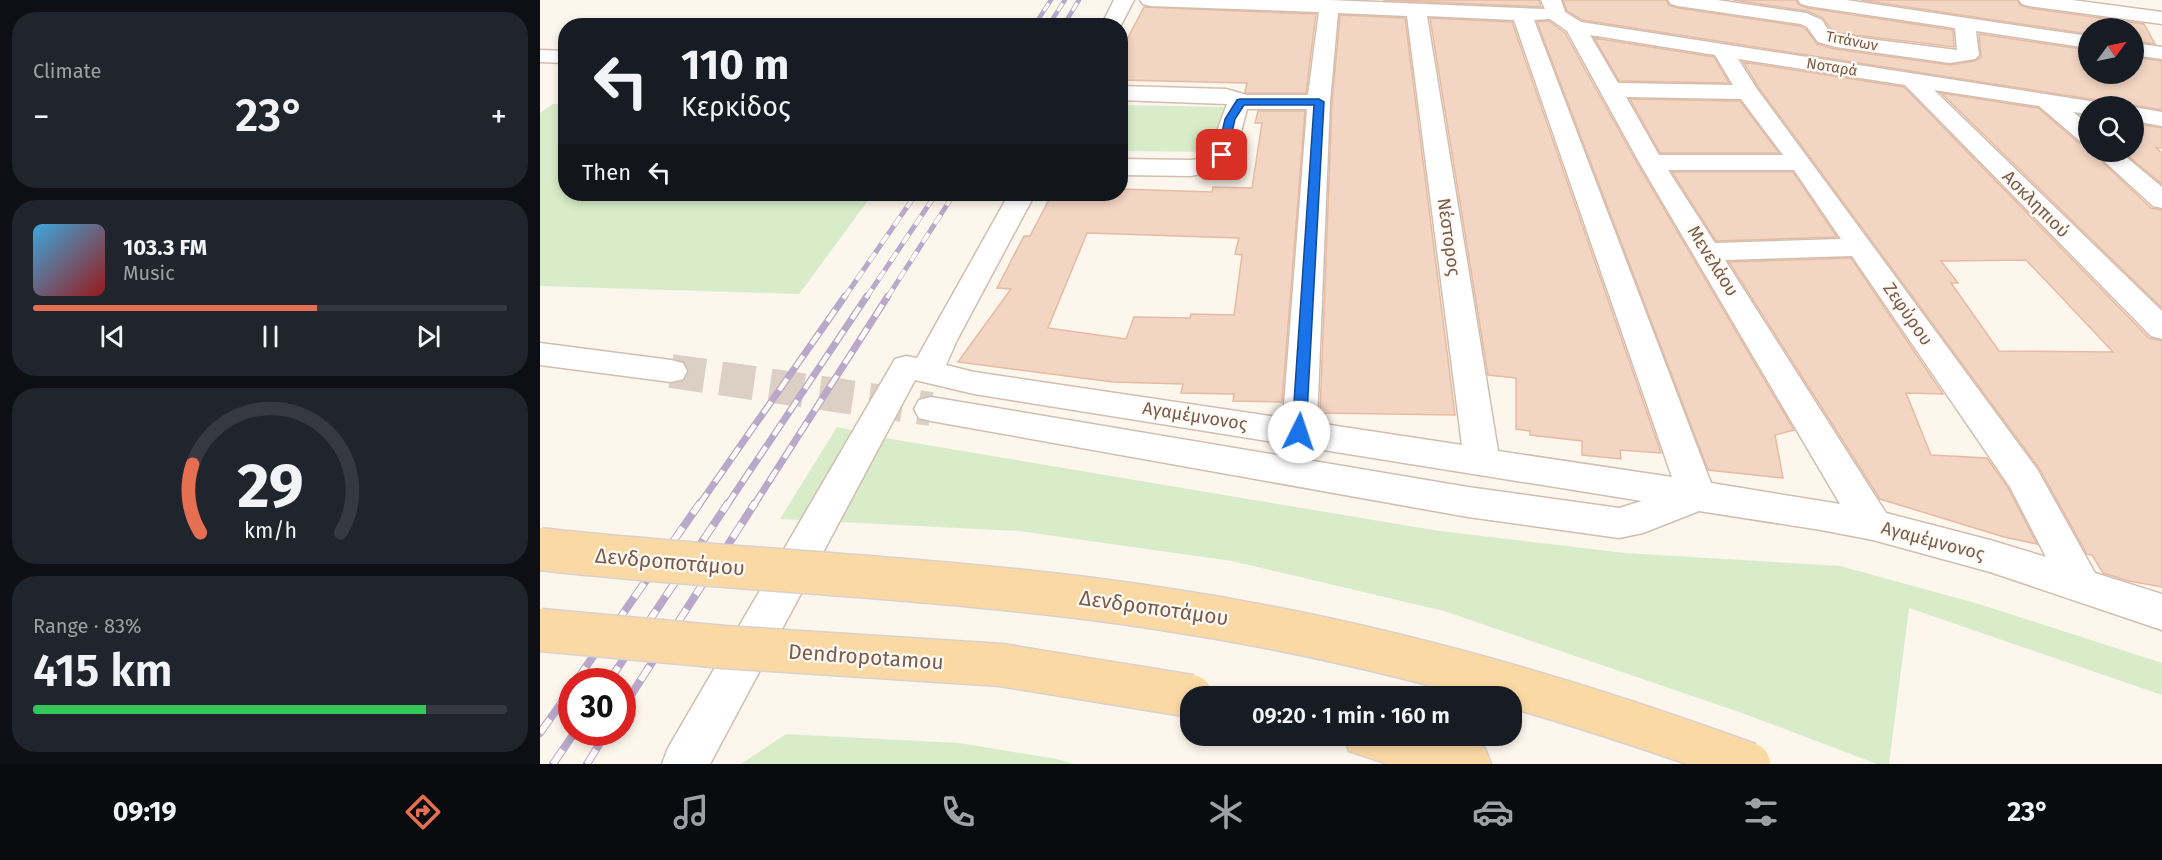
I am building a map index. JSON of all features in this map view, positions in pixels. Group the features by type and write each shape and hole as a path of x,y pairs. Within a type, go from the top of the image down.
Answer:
{"main road":[{"name":"Δενδροποτάμου","path":"540,549 802,574 967,585 1158,607 1265,626 1380,650 1531,690 1632,721 1749,764"},
{"name":"Dendropotamou","path":"540,630 723,647 1001,665 1180,694"},
{"path":"1404,746 1468,764"}],"street":[{"path":"1115,18 1124,0"},
{"name":"Νοταρά","path":"1150,0 1522,15 1561,14 1722,50 2078,106"},
{"name":"Τιτάνων","path":"1678,0 1806,19 1815,24 1817,32 1823,37 1836,41 1950,57 1968,55 1965,24"},
{"path":"1808,0 2078,41"},
{"path":"2029,0 2162,18"},
{"path":"1299,432 1319,102 1329,6"},
{"name":"Νέστορος","path":"1416,11 1482,462"},
{"name":"Μενελάου","path":"1561,14 1610,90 1651,162 1873,525"},
{"path":"1522,15 1697,495"},
{"name":"Ζεφύρου","path":"1722,50 1748,92 1861,247 2024,479 2081,586"},
{"path":"2144,51 2162,53"},
{"path":"540,56 558,57"},
{"name":"Ασκληπιού","path":"1911,80 2162,329"},
{"path":"1610,90 1748,92"},
{"path":"1128,93 1226,96 1240,102 1319,102"},
{"path":"2047,101 2078,127"},
{"path":"1128,167 1191,168 1215,164 1222,155 1230,119 1240,102"},
{"path":"2144,116 2162,118"},
{"path":"1651,162 1801,163"},
{"path":"2117,162 2162,201"},
{"path":"685,764 917,369 941,340 1018,201"},
{"path":"1707,252 1861,247"},
{"path":"540,354 671,371"},
{"name":"Αγαμέμνονος","path":"917,369 974,383 1299,432 1873,525 1990,556 2162,612"},
{"name":"Αγαμέμνονος","path":"931,409 1468,502 1613,523 1629,522 1697,495"}],"green space":[{"path":"553,104 558,104 558,201 868,201 799,294 540,286 540,113"},
{"path":"1128,105 1225,107 1211,152 1128,151"},
{"path":"837,427 891,439 1433,530 1625,553 1840,566 1979,604 2162,663 2162,695 1909,608 1889,764 1877,764 1742,713 1444,611 1232,561 1019,531 780,519"},
{"path":"786,734 959,743 1057,759 1074,764 741,764"}],"building":[{"path":"1383,0 1539,0 1541,7"},
{"path":"1563,0 1666,0 1669,5 1678,8 1800,26 1806,29 1817,44 1835,49 1950,65 1975,61 1981,57 1979,34 2078,49 2078,84 2144,84 2144,59 2162,61 2162,110 2144,107 2144,96 2078,97 1582,20 1567,11"},
{"path":"1733,0 1796,0 1799,5 1808,8 1953,30 1954,47 1838,33 1830,28 1823,18 1807,11"},
{"path":"1861,0 2017,0 2020,5 2029,8 2101,18 2078,18 2078,33"},
{"path":"1144,7 1316,14 1306,93 1247,93 1245,92 1247,83 1128,80 1128,38"},
{"path":"1340,15 1405,18 1455,415 1320,413 1332,102"},
{"path":"1430,18 1512,22 1661,453 1620,450 1621,459 1582,455 1582,441 1530,435 1530,431 1516,429 1516,378 1488,375"},
{"path":"1549,21 1565,33 1637,163 1794,430 1775,435 1783,478 1708,470 1537,22"},
{"path":"2144,24 2155,44 2144,42"},
{"path":"1594,38 1714,57 1729,83 1619,81"},
{"path":"1743,62 1904,87 2149,338 2162,341 2162,587 2103,573 2092,555 2087,554 2039,468 1759,88","holes":["2026,260 2113,352 1999,351 1951,283 1958,283 1941,261"]},
{"path":"1941,93 2038,108 2078,142 2078,162 2103,162 2151,208 2162,210 2162,308"},
{"path":"1630,99 1740,101 1779,153 1660,153"},
{"path":"1258,111 1305,111 1282,402 1233,401 1234,394 1181,393 1183,384 1113,382 958,362 1011,289 997,288 1024,236 1030,236 1048,201 1128,201 1128,189 1212,192 1213,187 1252,188 1262,123 1255,123","holes":["1087,233 1239,238 1235,254 1242,255 1234,315 1191,314 1190,318 1134,317 1126,339 1048,328"]},
{"path":"2144,125 2162,128 2162,148 2156,148 2162,153 2162,184 2135,162 2144,162"},
{"path":"1672,172 1793,172 1837,237 1716,241"},
{"path":"1851,258 1943,394 1906,393 1931,455 1987,458 2008,488 2037,544 2004,537 1880,499 1729,262"}],"tunnel":[{"path":"671,371 931,409"}],"railway":[{"path":"1039,18 1051,0"},
{"path":"1053,18 1065,0"},
{"path":"1068,18 1079,0"},
{"path":"844,298 911,201"},
{"path":"866,298 931,201"},
{"path":"887,298 949,201"},
{"path":"699,505 845,296"},
{"path":"727,505 867,296"},
{"path":"754,505 888,296"},
{"path":"585,668 700,503"},
{"path":"618,668 728,503"},
{"path":"636,687 755,503"},
{"path":"540,733 558,708"},
{"path":"553,764 565,746"},
{"path":"587,764 598,746"}],"route":[{"path":"1222,155 1230,119 1240,102 1319,102 1299,432"}]}
